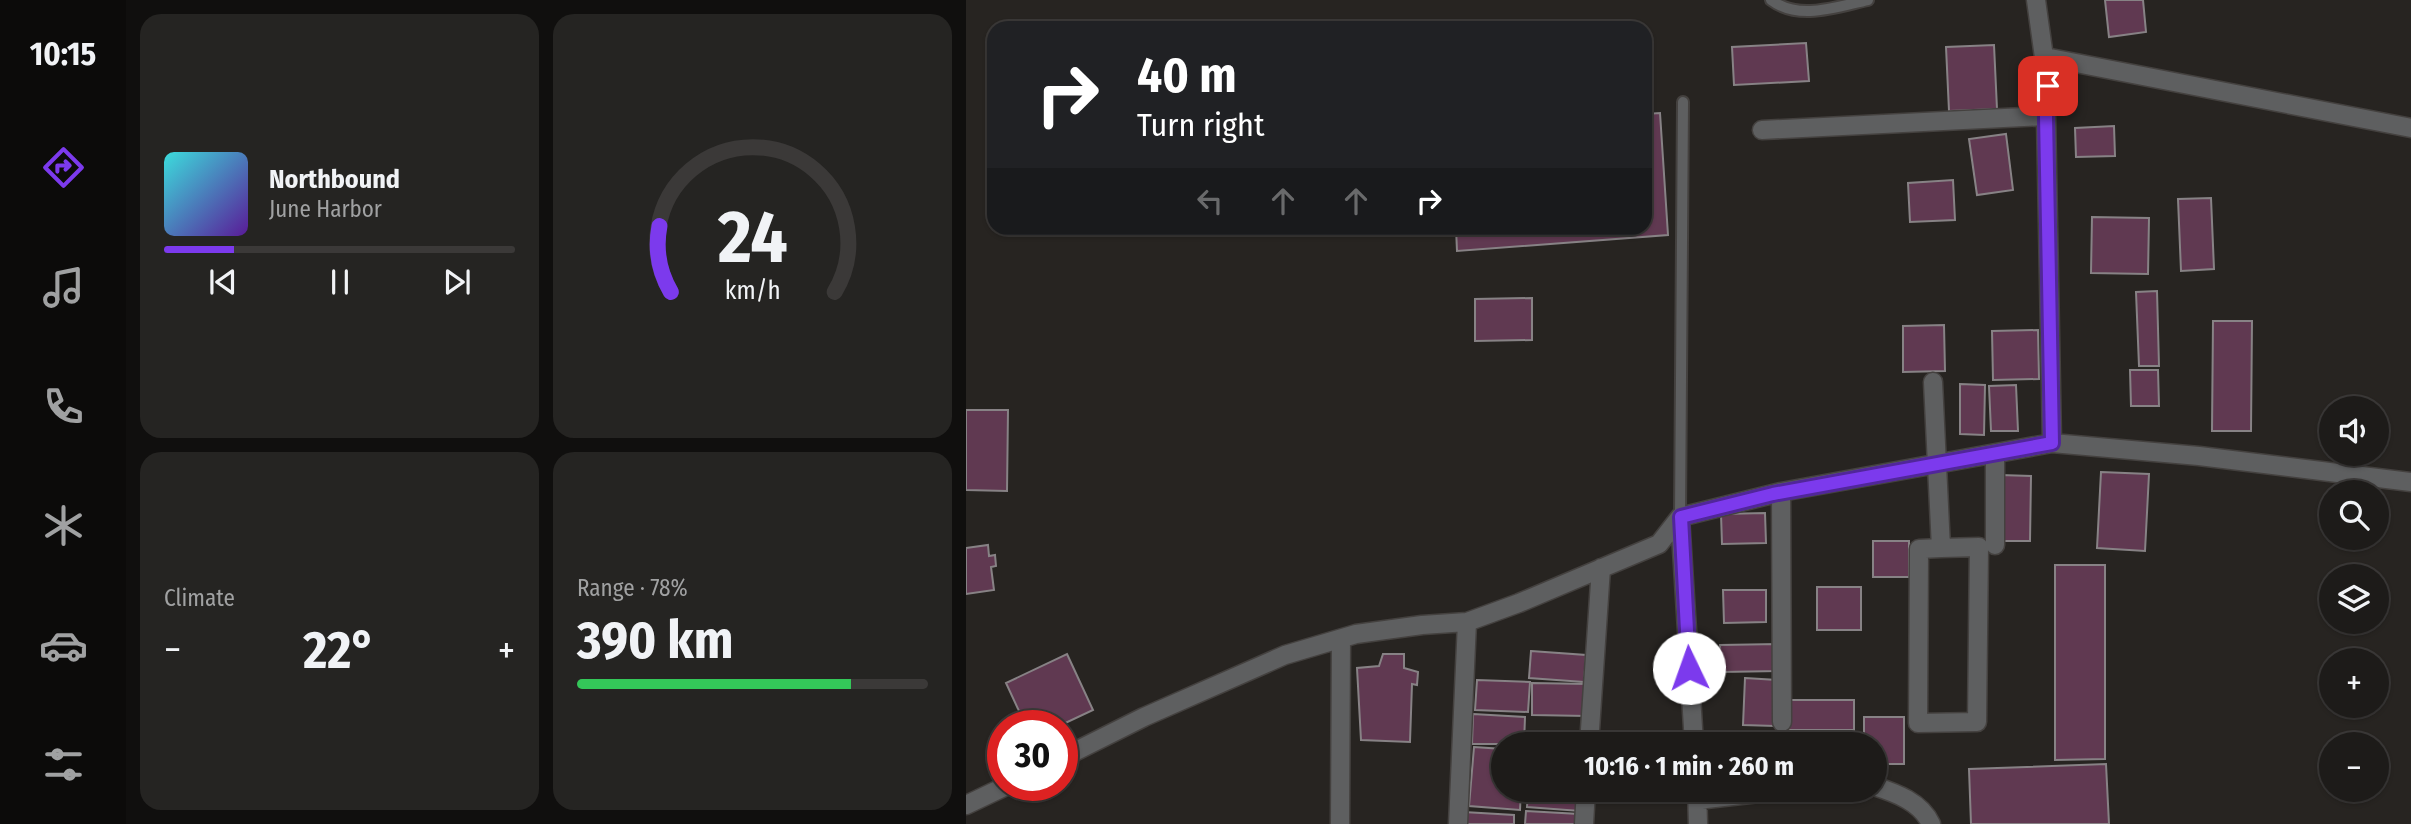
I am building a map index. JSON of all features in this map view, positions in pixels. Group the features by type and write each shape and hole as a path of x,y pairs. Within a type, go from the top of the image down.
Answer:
{"street":[{"path":"2036,0 2048,86 2046,116 2052,443"},
{"path":"2045,57 2411,128"},
{"path":"1762,130 2046,116"},
{"path":"1933,382 1941,548"},
{"path":"1078,750 1144,717 1285,655 1356,634 1467,622 1659,544 1681,517 1781,492 2052,443 2199,456 2411,481"},
{"path":"1995,545 1996,454"},
{"path":"1781,492 1782,722"},
{"path":"1681,517 1693,732"},
{"path":"1979,547 1977,722 1918,723 1919,549 1941,548 1979,547"},
{"path":"1590,732 1601,568"},
{"path":"1458,824 1467,622"},
{"path":"1340,639 1340,824"},
{"path":"1887,791 1911,801 1928,817 1931,824"},
{"path":"966,806 987,796"},
{"path":"1584,824 1585,802"},
{"path":"1697,802 1698,824"}],"lane":[{"path":"1771,0 1785,9 1802,12 1868,0"},
{"path":"1681,517 1683,102"}],"building":[{"path":"2105,0 2143,0 2146,32 2109,37"},
{"path":"1806,43 1809,81 1734,85 1732,47"},
{"path":"1994,45 1997,109 1949,111 1946,47"},
{"path":"1660,113 1668,235 1457,251 1456,235 1652,235 1652,114"},
{"path":"2114,126 2115,156 2076,157 2075,128"},
{"path":"2006,134 2013,190 1977,195 1969,139"},
{"path":"1953,180 1955,220 1910,222 1908,183"},
{"path":"2211,198 2214,269 2181,271 2178,199"},
{"path":"2092,217 2149,218 2148,274 2091,273"},
{"path":"2157,291 2159,366 2139,366 2136,292"},
{"path":"1532,298 1532,340 1475,341 1475,299"},
{"path":"2213,321 2252,321 2251,431 2212,431"},
{"path":"1944,325 1945,371 1903,372 1903,326"},
{"path":"2038,330 2039,379 1993,380 1992,331"},
{"path":"2130,370 2158,370 2159,406 2131,406"},
{"path":"1960,384 1985,385 1984,435 1960,434"},
{"path":"2016,385 2018,431 1991,431 1989,386"},
{"path":"966,410 1008,410 1007,491 966,490"},
{"path":"2101,472 2149,474 2145,551 2097,548"},
{"path":"2000,475 2031,476 2030,541 2000,541"},
{"path":"1765,513 1766,543 1722,544 1721,514"},
{"path":"1873,541 1909,541 1909,577 1873,577"},
{"path":"988,545 989,556 995,555 996,566 991,567 994,590 966,594 966,548"},
{"path":"2055,565 2105,565 2105,759 2055,760"},
{"path":"1817,587 1861,587 1861,630 1817,630"},
{"path":"1723,590 1766,590 1766,622 1724,623"},
{"path":"1778,644 1779,671 1721,672 1720,645"},
{"path":"1531,651 1586,655 1584,682 1529,678"},
{"path":"1067,654 1093,710 1078,717 1078,710 1019,710 1006,683"},
{"path":"1383,654 1404,654 1404,668 1418,672 1417,685 1412,684 1410,742 1361,740 1357,668 1379,666"},
{"path":"1745,678 1777,680 1775,726 1743,725"},
{"path":"1477,680 1530,682 1528,712 1475,710"},
{"path":"1532,683 1588,684 1587,716 1532,715"},
{"path":"1786,700 1854,700 1854,730 1787,730"},
{"path":"1473,714 1525,717 1524,732 1491,732 1491,744 1472,744"},
{"path":"1864,717 1904,717 1904,764 1887,764 1887,732 1864,732"},
{"path":"1474,747 1491,748 1491,802 1520,802 1520,810 1469,806"},
{"path":"2106,764 2109,824 1971,824 1969,769"},
{"path":"1527,802 1580,802 1580,811 1527,807"},
{"path":"1526,811 1579,814 1578,824 1525,824"},
{"path":"1464,812 1514,815 1514,824 1463,824"}],"route":[{"path":"1689,668 1681,517 1773,494 2052,443 2046,116 2048,86"}]}
